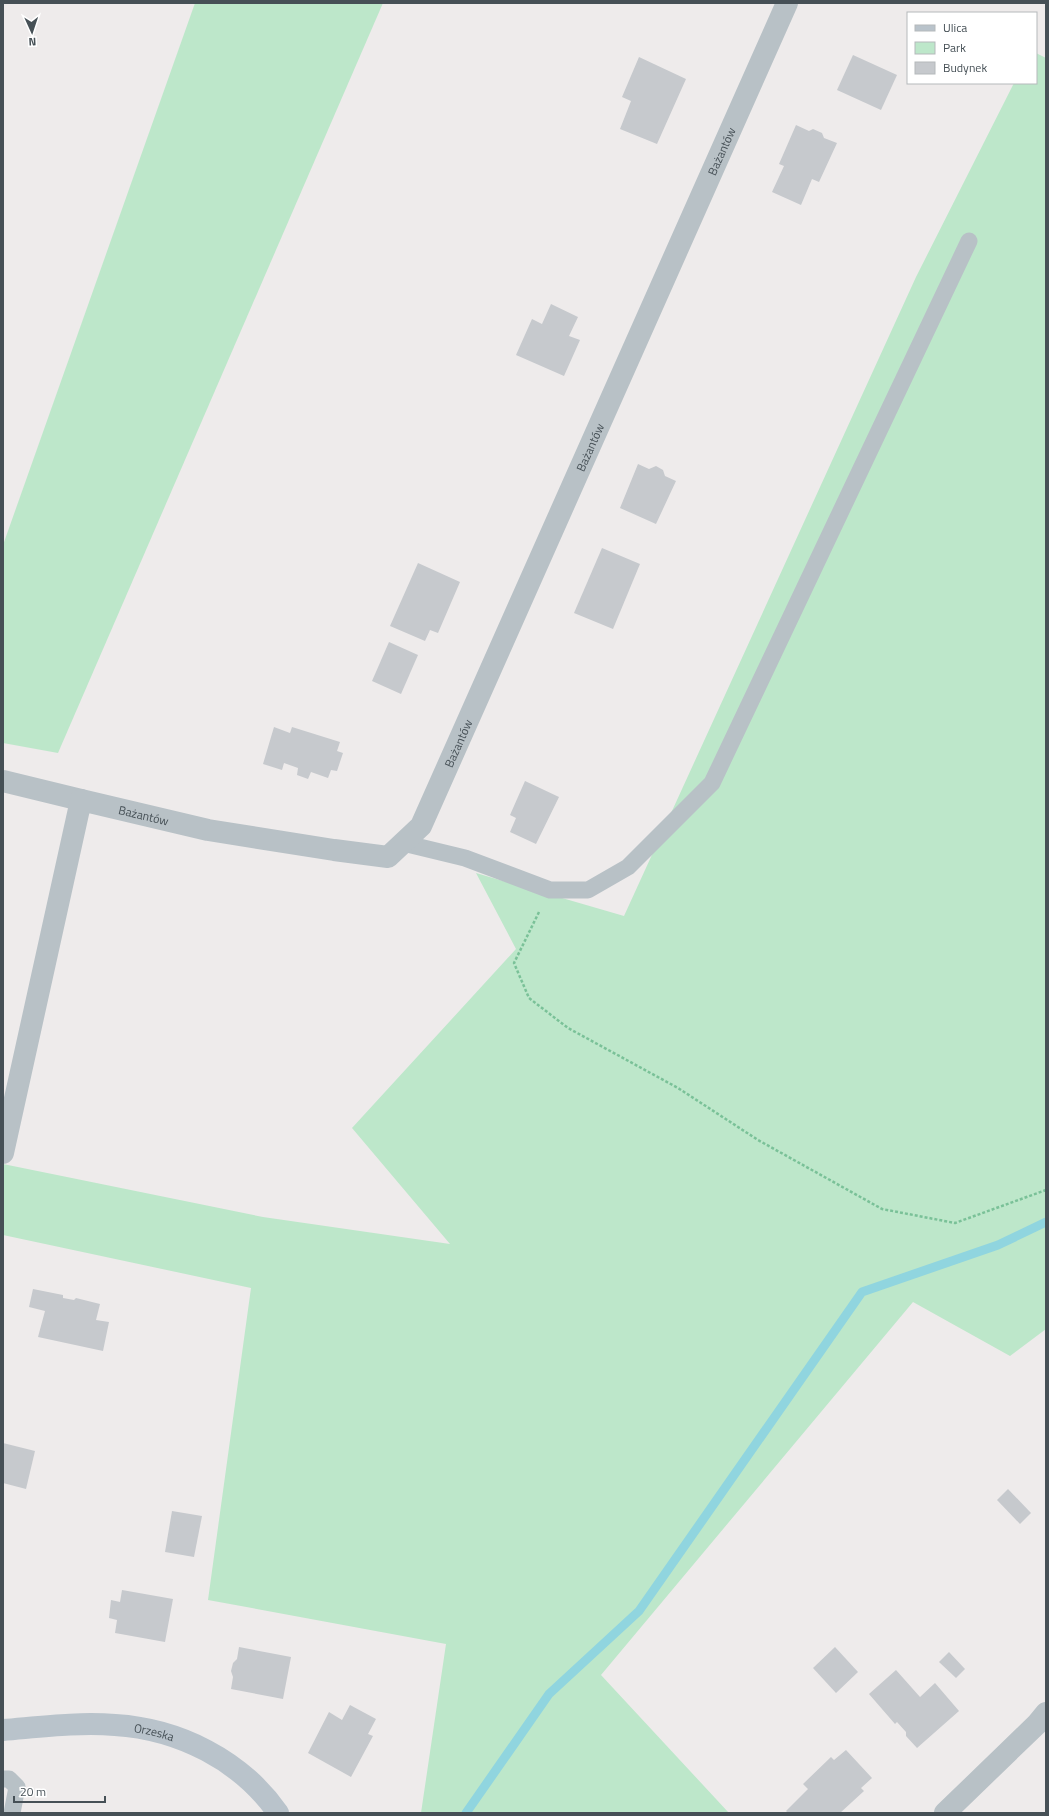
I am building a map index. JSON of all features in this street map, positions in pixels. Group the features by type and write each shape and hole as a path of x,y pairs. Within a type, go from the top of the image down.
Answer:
{"street":[{"name":"Bażantów","path":"81,800 208,830 388,857 421,826 787,3"},
{"path":"3,781 81,800 3,1153"},
{"path":"945,1813 1037,1724 1046,1713"},
{"name":"Orzeska","path":"3,1730 64,1725 115,1725 154,1730 195,1744 229,1763 265,1795 278,1813"}],"lane":[{"path":"403,843 465,858 550,890 588,890 628,868 712,783 969,241"},
{"path":"3,1779 9,1779 17,1787 12,1813"}],"path":[{"path":"550,890 514,963 529,998 568,1028 678,1088 758,1140 882,1210 955,1223 1046,1190"}],"green space":[{"path":"195,3 383,3 58,753 3,743 3,545"},
{"path":"1037,54 1046,58 1046,1329 1010,1356 913,1302 601,1675 729,1813 421,1813 446,1644 208,1600 251,1288 3,1235 3,1164 263,1217 450,1244 352,1128 516,949 476,873 624,916 916,277 1013,84 1037,84"}],"building":[{"path":"853,55 897,75 881,110 837,90"},
{"path":"639,57 686,79 657,144 620,129 631,101 622,97"},
{"path":"796,125 809,131 813,129 822,133 824,138 837,143 819,182 812,179 801,205 772,192 784,166 779,164"},
{"path":"551,304 578,317 569,336 580,340 564,376 516,355 532,319 542,324"},
{"path":"638,464 649,469 656,466 663,470 665,476 676,481 656,524 620,508"},
{"path":"602,548 640,564 613,629 574,613"},
{"path":"418,563 460,582 438,633 430,630 425,641 390,626"},
{"path":"389,642 418,655 401,694 372,681"},
{"path":"274,727 290,733 292,727 340,742 337,751 343,753 337,771 331,770 328,778 311,772 308,779 297,775 298,768 284,763 282,770 263,764"},
{"path":"525,781 559,797 536,844 510,832 516,818 510,815"},
{"path":"33,1289 63,1295 63,1298 74,1300 76,1298 100,1304 96,1320 109,1322 103,1351 38,1337 45,1311 29,1307"},
{"path":"3,1443 35,1451 26,1489 3,1483"},
{"path":"1008,1489 1031,1513 1020,1524 997,1500"},
{"path":"172,1511 202,1516 194,1557 165,1552"},
{"path":"122,1590 173,1599 165,1642 115,1633 117,1620 109,1618 111,1600 120,1602"},
{"path":"239,1647 291,1657 283,1699 231,1689 233,1677 231,1671 233,1663 237,1659"},
{"path":"835,1647 858,1672 836,1693 813,1668"},
{"path":"949,1652 965,1669 956,1678 939,1662"},
{"path":"896,1670 920,1697 935,1683 959,1711 917,1748 906,1736 906,1732 897,1722 895,1724 869,1694"},
{"path":"350,1705 376,1719 368,1734 373,1736 351,1777 308,1753 329,1712 342,1720"},
{"path":"846,1750 872,1778 861,1788 864,1791 840,1813 788,1813 786,1811 808,1789 803,1784 831,1757 834,1760"}],"waterway":[{"path":"466,1813 549,1694 639,1611 862,1292 998,1245 1046,1222"}]}
